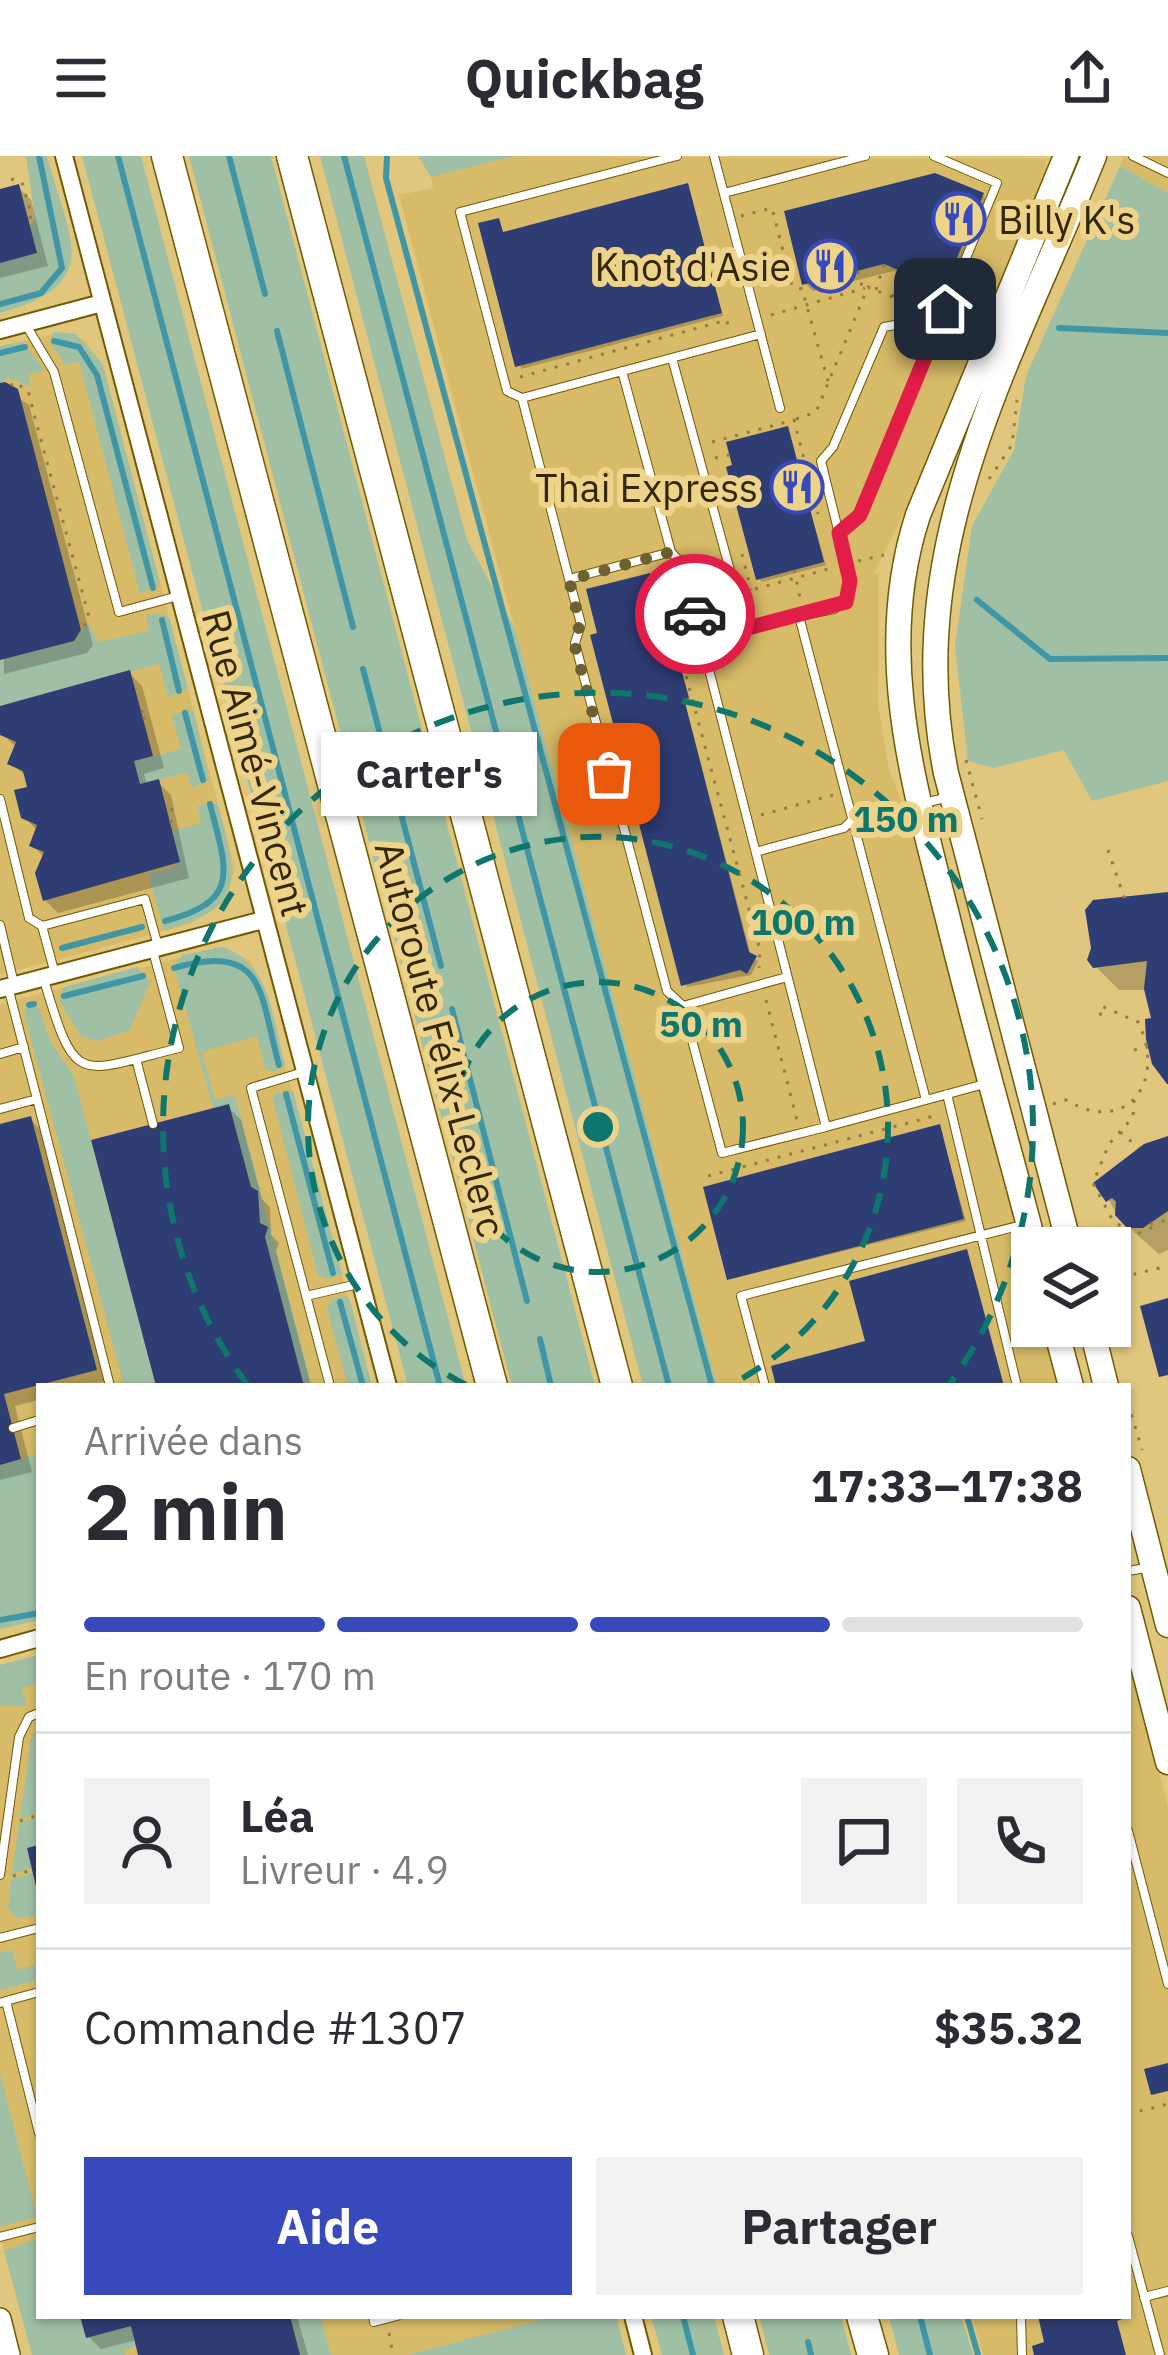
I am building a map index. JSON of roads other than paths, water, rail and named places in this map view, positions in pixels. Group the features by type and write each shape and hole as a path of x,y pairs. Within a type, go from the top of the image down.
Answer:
{"highway":[{"name":"Autoroute Félix-Leclerc","path":"167,156 491,1383"},
{"name":"Autoroute Félix-Leclerc","path":"292,156 615,1383"},
{"path":"739,2319 748,2355"},
{"path":"863,2319 873,2355"}],"main road":[{"path":"1029,1227 918,803 898,705 900,587 918,514 1066,156"},
{"path":"1065,1227 952,797 933,688 938,584 948,526 987,413 1094,156"},
{"path":"1061,1347 1070,1383"},
{"path":"1096,1347 1105,1383"},
{"path":"1131,1494 1140,1569 1168,1625"},
{"path":"1131,1620 1168,1762"}],"street":[{"name":"Rue Aimé-Vincent","path":"64,156 387,1383"},
{"path":"0,330 102,303"},
{"path":"7,987 263,920"},
{"path":"0,1648 36,1639"},
{"path":"0,2319 5,2349"},
{"path":"635,2319 644,2355"}],"lane":[{"path":"677,156 460,212 507,391 522,398 761,334"},
{"path":"714,156 780,408"},
{"path":"724,193 865,156"},
{"path":"839,533 860,515 997,183 934,156"},
{"path":"1133,156 1168,173"},
{"path":"702,640 834,609 849,595 821,461 832,447 880,333 901,322 984,354"},
{"path":"25,324 54,372 118,608 178,596"},
{"path":"672,358 746,629"},
{"path":"622,371 671,552 682,564 826,1126"},
{"path":"522,398 580,624 574,643 667,991 683,1006 722,1154 991,1083"},
{"path":"569,580 671,552"},
{"path":"802,615 926,1100"},
{"path":"758,851 844,829 853,819 952,797"},
{"path":"0,799 29,918 41,926 65,1047 79,1065 94,1069 179,1048 146,898 41,926"},
{"path":"0,925 7,987 109,1383"},
{"path":"683,1006 787,977"},
{"path":"0,1054 24,1047"},
{"path":"136,1059 153,1124"},
{"path":"304,1071 251,1088 330,1383"},
{"path":"947,1094 1016,1383"},
{"path":"0,1109 37,1099"},
{"path":"764,1383 742,1296 981,1234 1011,1235"},
{"path":"307,1295 361,1283"},
{"path":"13,1428 36,1421"},
{"path":"6,1876 19,1736 29,1717 36,1714"},
{"path":"1131,1842 1168,1984"},
{"path":"0,1938 36,1929"},
{"path":"36,1993 3,2002 36,2122"},
{"path":"0,2237 36,2228"},
{"path":"1131,2247 1160,2355"},
{"path":"1144,2297 1168,2291"},
{"path":"1021,2319 1022,2355"}],"waterway":[{"path":"0,304 41,293 62,268 39,156"},
{"path":"118,156 439,1383"},
{"path":"229,156 265,294"},
{"path":"344,156 668,1383"},
{"path":"387,156 386,178 711,1383"},
{"path":"1059,328 1168,333"},
{"path":"277,331 353,627"},
{"path":"54,341 79,347 97,375 153,588"},
{"path":"0,353 25,347"},
{"path":"977,600 1050,659 1168,658"},
{"path":"162,620 179,691"},
{"path":"363,669 441,966"},
{"path":"185,713 203,780"},
{"path":"165,921 190,913 218,892 223,864 210,804"},
{"path":"62,948 142,927"},
{"path":"174,968 204,962 243,968 262,996 279,1065"},
{"path":"64,996 143,976"},
{"path":"29,1005 34,1004"},
{"path":"452,1009 527,1301"},
{"path":"286,1094 333,1273"},
{"path":"340,1302 362,1383"},
{"path":"540,1339 550,1383"},
{"path":"0,1620 36,1614"},
{"path":"684,2319 693,2355"},
{"path":"921,2319 930,2355"},
{"path":"968,2319 978,2355"},
{"path":"808,2342 811,2355"}],"place":[{"name":"Billy K's","path":"959,219"},
{"name":"Knot d'Asie","path":"830,266"},
{"name":"Thai Express","path":"797,487"},
{"name":"Carter's","path":"609,774"}]}
